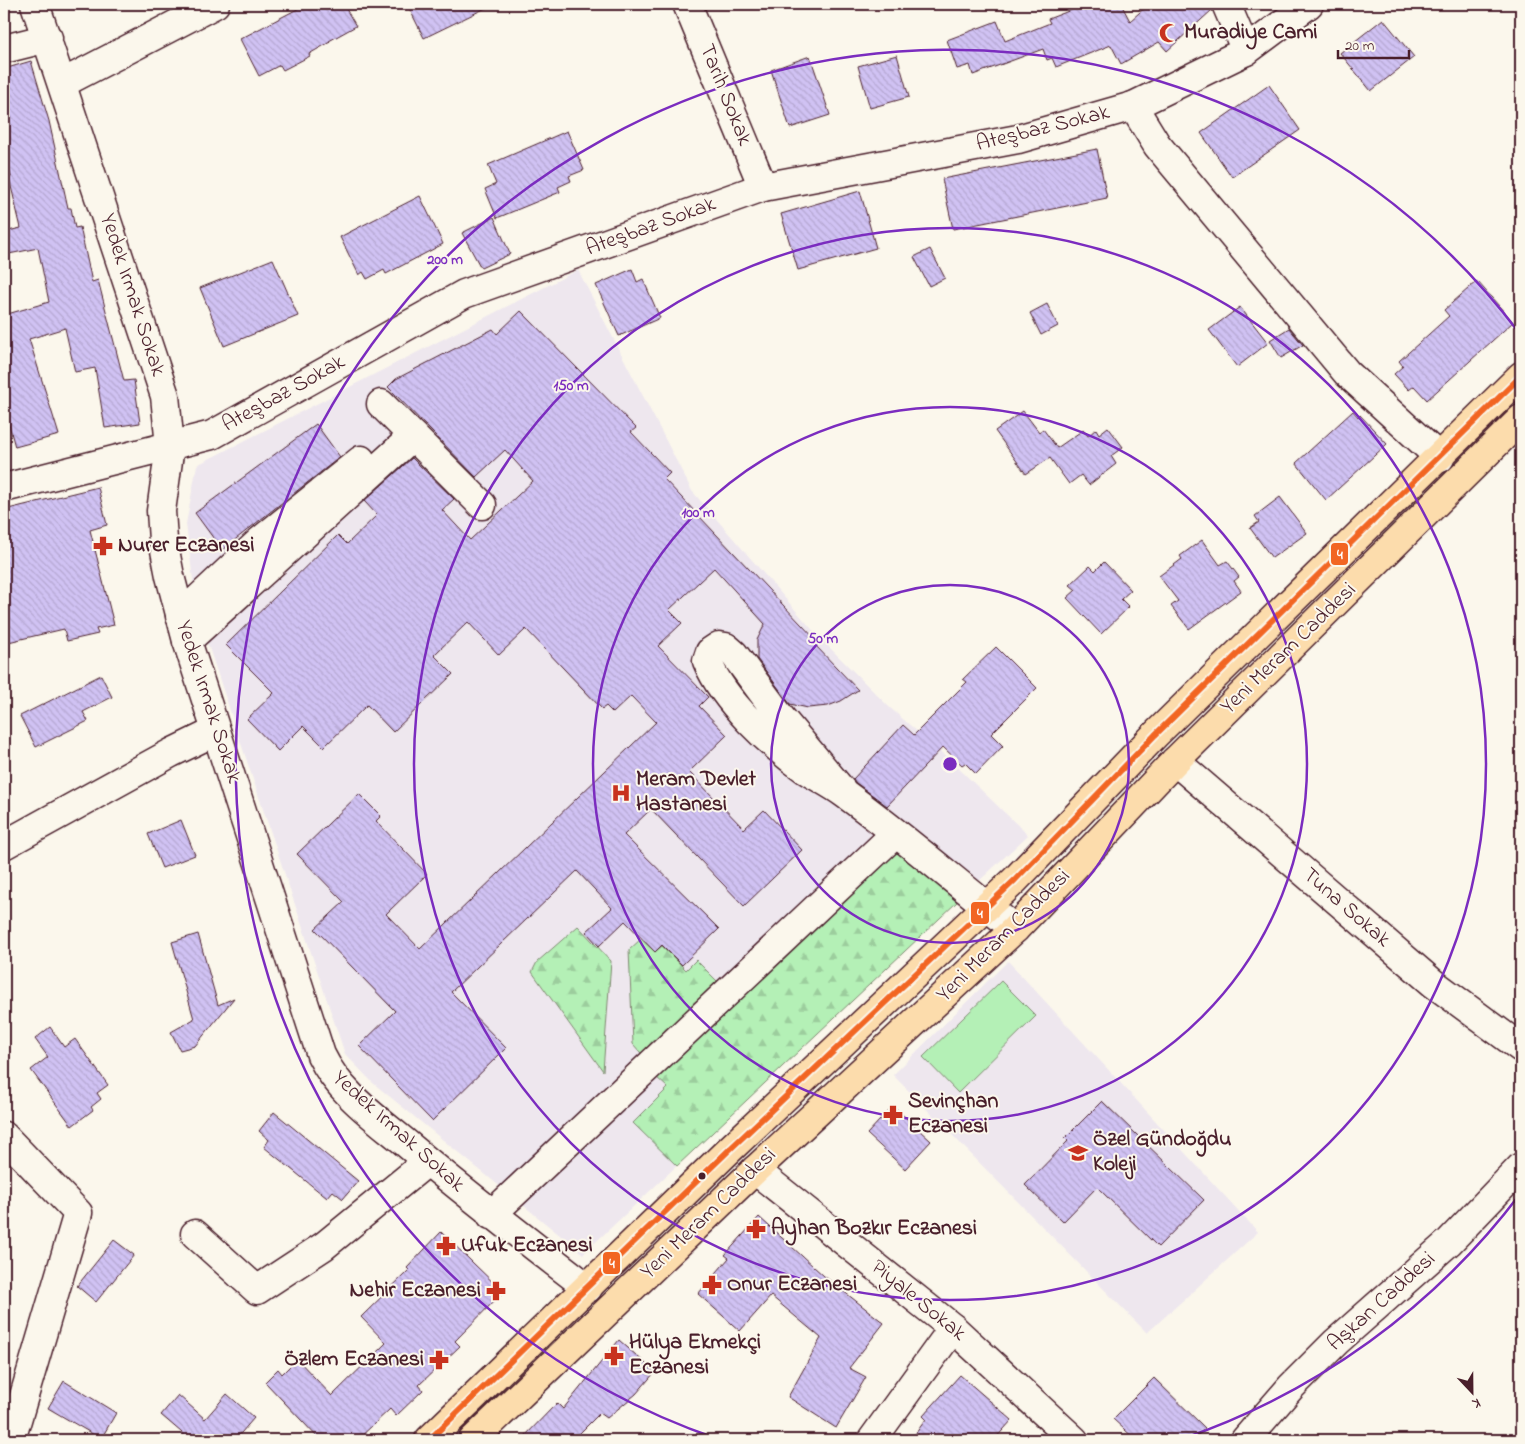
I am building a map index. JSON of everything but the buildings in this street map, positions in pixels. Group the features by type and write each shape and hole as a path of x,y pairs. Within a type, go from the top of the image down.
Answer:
{"main road":[{"name":"Yeni Meram Caddesi","path":"429,1440 729,1150 1015,880 1155,735 1440,458 1521,376"},
{"name":"Yeni Meram Caddesi","path":"474,1440 755,1170 1015,929 1175,761 1521,419"}],"street":[{"name":"Yedek Irmak Sokak","path":"35,4 48,38 165,396 170,446 162,511 163,540 183,628 328,1071 354,1098 427,1162 491,1215 588,1288"},
{"path":"63,84 215,4"},
{"name":"Tarih Sokak","path":"687,4 762,187"},
{"path":"1226,4 1246,51"},
{"name":"Ateşbaz Sokak","path":"4,488 212,435 464,294 762,187 1018,139 1132,106 1246,51 1309,4"},
{"path":"4,49 48,38"},
{"path":"1132,106 1158,145 1347,373 1440,458"},
{"path":"381,404 482,505"},
{"path":"183,628 408,431"},
{"path":"845,794 782,719 734,654 726,647 719,646 710,652 707,661 711,670 732,699 757,727 786,754 845,794 1015,929"},
{"path":"4,845 171,753 216,731"},
{"name":"Tuna Sokak","path":"1175,761 1432,983 1521,1048"},
{"path":"491,1215 895,834"},
{"path":"4,1136 78,1213 10,1440"},
{"path":"195,1234 257,1290 324,1246 427,1162"},
{"name":"Aşkan Caddesi","path":"1245,1440 1291,1387 1336,1342 1449,1242 1521,1167"},
{"name":"Piyale Sokak","path":"755,1170 953,1328 1074,1440"},
{"path":"872,1440 953,1328"}],"shaded area":[{"name":"Meram Devlet Hastanesi","path":"578,270 692,491 817,635 888,706 951,761 1028,835 583,1254 373,1083 345,1054 197,612 186,524 197,465"},
{"name":"Özel Gündoğdu Koleji","path":"1008,961 1258,1232 1147,1333 893,1075"}],"green space":[{"path":"894,846 957,902 677,1166 633,1123 668,1088 655,1076"},
{"path":"578,926 611,961 603,1071 532,972 537,962"},
{"path":"641,939 655,952 662,946 686,970 696,960 723,987 647,1060 633,1044 629,950"},
{"path":"1001,981 1036,1016 958,1093 923,1057"}],"transit line":[{"name":"4","path":"429,1440 729,1150 1015,880 1155,735 1521,376"}],"place":[{"name":"Muradiye Cami","path":"1169,33"},
{"name":"Nurer Eczanesi","path":"103,546"},
{"name":"Meram Devlet Hastanesi","path":"621,793"},
{"name":"Sevinçhan Eczanesi","path":"893,1115"},
{"name":"Özel Gündoğdu Koleji","path":"1078,1153"},
{"name":"Ayhan Bozkır Eczanesi","path":"756,1229"},
{"name":"Ufuk Eczanesi","path":"446,1246"},
{"name":"Onur Eczanesi","path":"712,1285"},
{"name":"Nehir Eczanesi","path":"496,1291"},
{"name":"Hülya Ekmekçi Eczanesi","path":"614,1356"},
{"name":"Özlem Eczanesi","path":"439,1360"}]}
